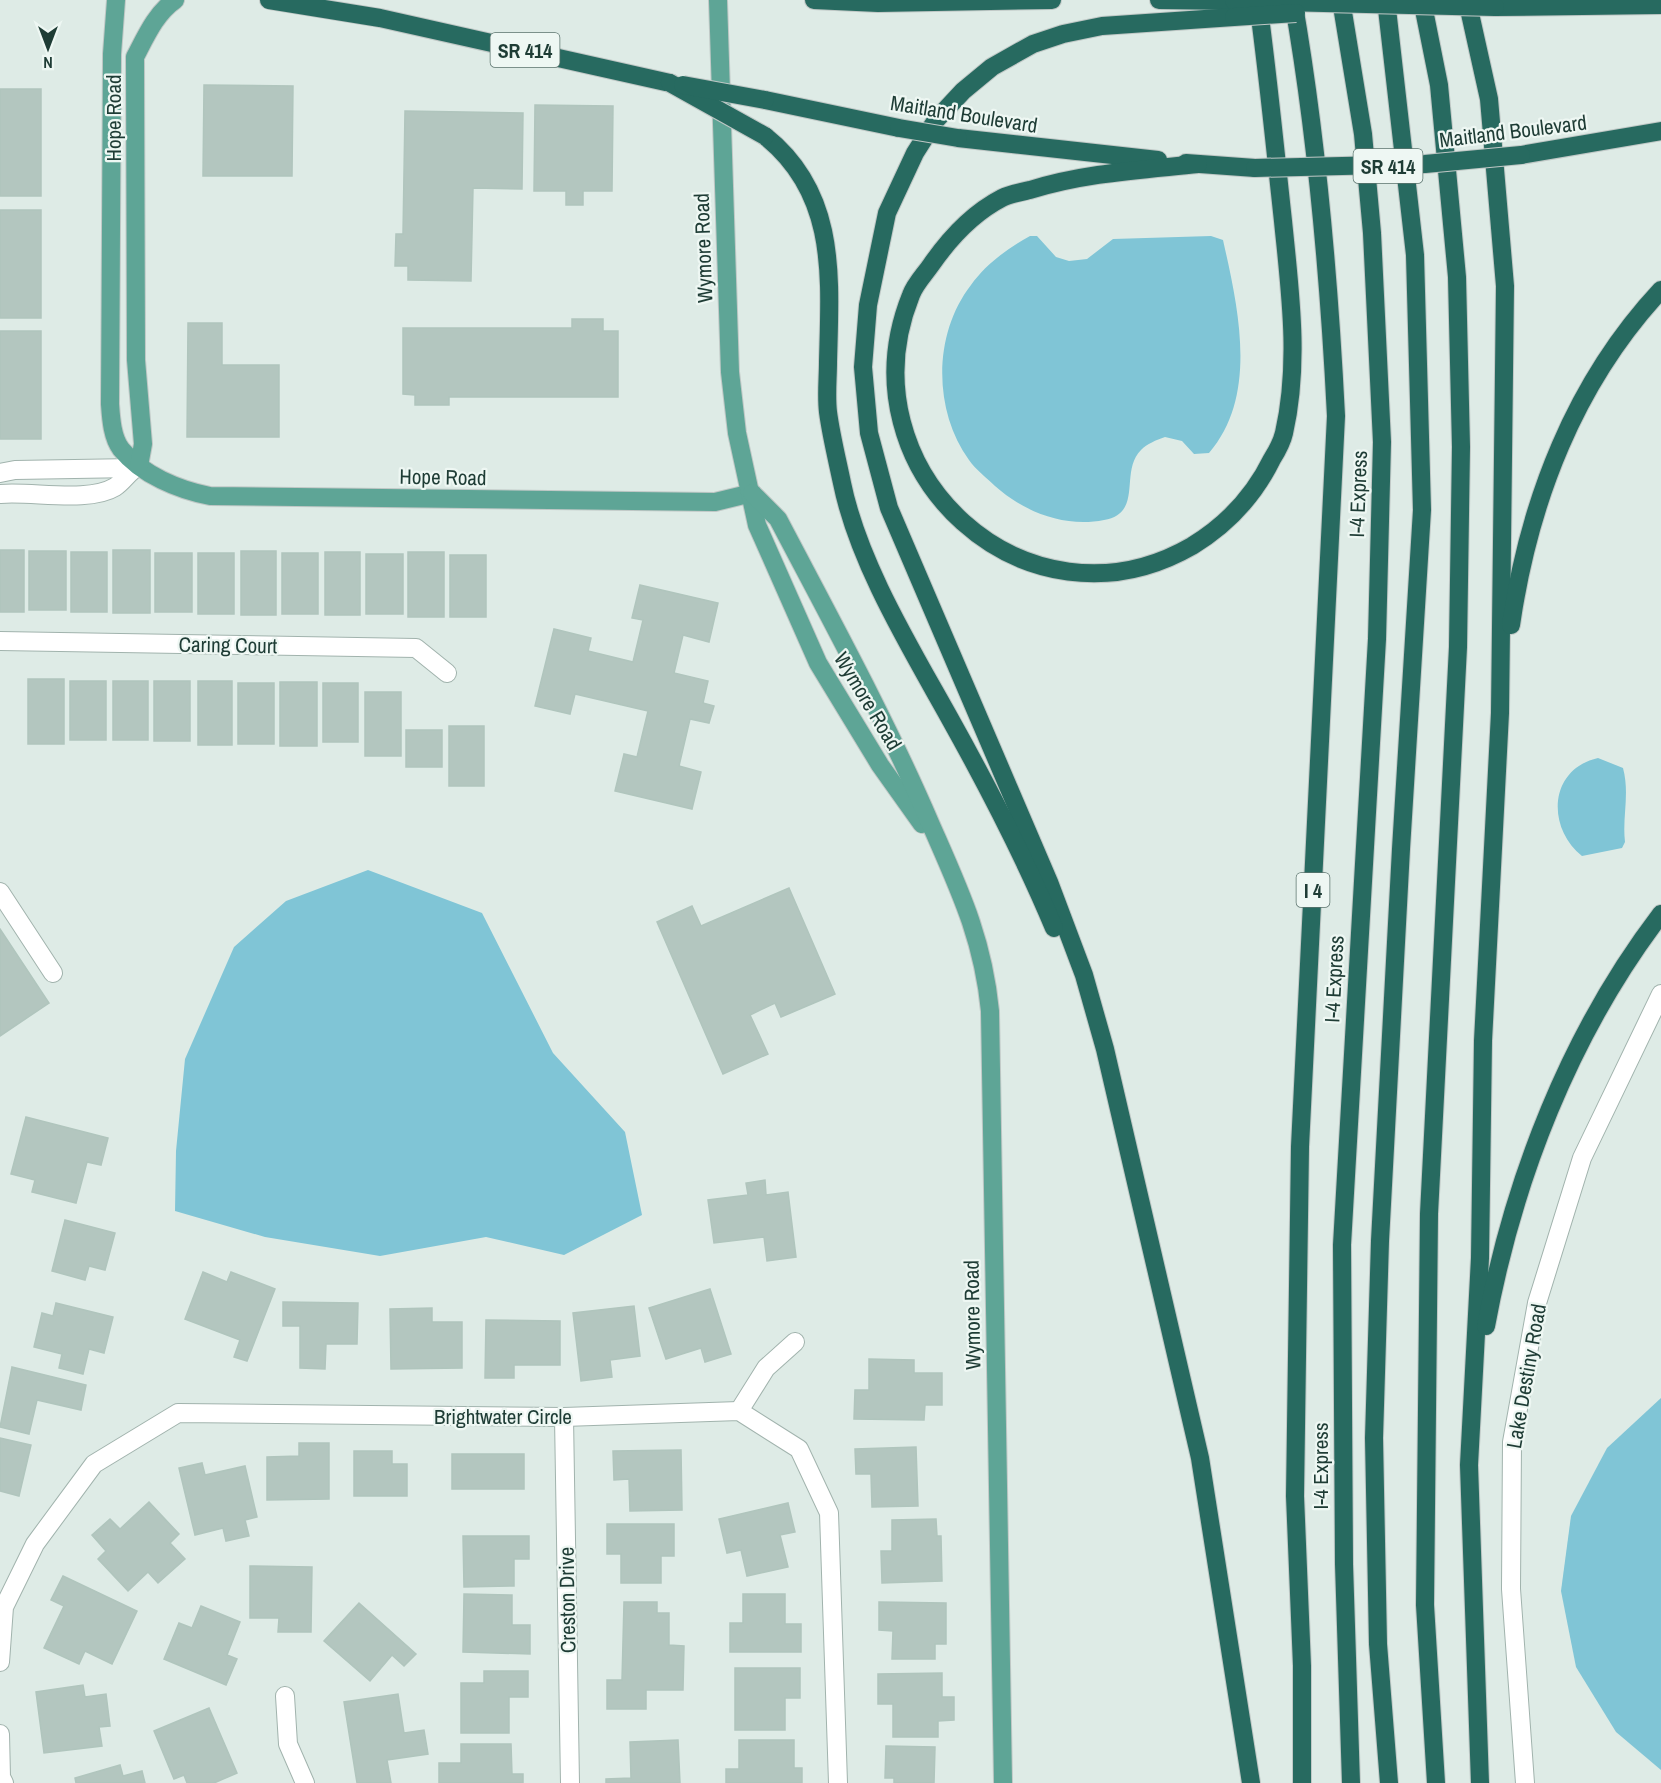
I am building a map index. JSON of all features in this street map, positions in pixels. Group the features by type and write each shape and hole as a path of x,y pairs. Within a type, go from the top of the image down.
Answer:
{"highway":[{"name":"Maitland Boulevard","path":"269,0 380,18 670,83 899,128 957,138 1198,164 1255,168 1425,164 1521,155 1661,130"},
{"path":"814,0 878,3 1052,0"},
{"path":"1159,0 1234,9"},
{"path":"1198,164 1067,178 1003,198 949,238 912,293 895,358 898,416 918,470 953,516 999,550 1054,570 1112,573 1168,560 1218,530 1234,514 1258,488 1284,437 1293,371 1291,303 1268,71 1258,0"},
{"name":"I 4","path":"1293,0 1309,92 1331,318 1336,416 1299,1170 1295,1496 1302,1666 1302,1783"},
{"name":"I-4 Express","path":"1341,0 1363,134 1372,233 1382,442 1377,639 1342,1245 1344,1564 1351,1783"},
{"path":"1386,0 1415,255 1422,510 1401,849 1374,1438 1378,1644 1389,1783"},
{"path":"1467,0 1489,99 1505,286 1500,713 1483,1041 1480,1258 1469,1465 1480,1783"},
{"path":"1577,6 1607,0"},
{"path":"1414,2 1439,84 1457,277 1461,447 1458,647 1429,1214 1425,1605 1436,1783"},
{"path":"1251,1783 1200,1458 1105,1049 1084,975 1049,882 889,508 869,433 864,367 868,305 887,213 915,153 936,120 963,91 992,67 1033,44 1063,34 1101,26 1234,9 1414,2 1495,7 1661,5"},
{"path":"670,83 765,136 779,147 797,169 812,194 822,218 830,294 828,410 842,486 863,550 919,663 976,766 1047,911 1105,1049"},
{"path":"1500,713 1510,629 1522,564 1533,518 1556,455 1596,375 1620,338 1661,290"},
{"path":"1469,1465 1484,1335 1493,1287 1512,1216 1528,1168 1564,1076 1595,1014 1661,914"}],"main road":[{"name":"Hope Road","path":"116,0 112,54 110,404 111,422 120,447 137,467 187,492 210,496 715,502 752,493"},
{"name":"Hope Road","path":"137,467 143,444 136,360 135,57 150,28 167,6 176,0"},
{"name":"Wymore Road","path":"718,0 730,372 737,433 752,493 757,525 818,663 880,765 944,854"},
{"name":"Wymore Road","path":"752,493 778,519 900,754 963,896 978,939 986,972 990,1011 1003,1783"}],"street":[{"path":"0,473 26,470 137,467"},
{"path":"0,494 24,492 89,495 115,487 137,467"},
{"name":"Caring Court","path":"0,641 416,648 447,673"},
{"path":"0,892 53,973"},
{"name":"Lake Destiny Road","path":"1525,1783 1511,1589 1512,1442 1537,1303 1582,1158 1661,994"},
{"path":"795,1342 766,1368 739,1411 799,1449 829,1513 838,1783"},
{"name":"Brightwater Circle","path":"0,1662 4,1607 35,1544 94,1464 178,1413 564,1417 739,1411"},
{"name":"Creston Drive","path":"564,1417 570,1783"},
{"path":"285,1696 288,1744 305,1783"},
{"path":"0,1734 1,1777 4,1783"}],"water":[{"path":"1030,236 1037,236 1056,257 1069,261 1087,259 1113,239 1211,236 1223,240 1234,293 1240,350 1239,378 1234,405 1225,430 1209,453 1194,454 1182,441 1165,437 1146,446 1135,459 1124,509 1116,516 1104,520 1075,522 1060,520 1032,510 1006,495 972,464 957,440 949,418 942,372 944,349 959,305 971,285 990,263"},
{"path":"1598,758 1623,768 1626,787 1625,842 1622,848 1582,856 1570,844 1562,830 1558,815 1558,800 1562,786 1570,774 1582,764"},
{"path":"368,870 482,913 553,1053 625,1132 642,1215 564,1255 486,1237 380,1256 265,1237 175,1211 176,1151 185,1059 234,947 286,901"},
{"path":"1661,1398 1661,1770 1616,1732 1576,1667 1561,1591 1571,1516 1607,1448"}],"building":[{"path":"204,85 293,86 292,176 203,176"},
{"path":"0,89 41,89 41,196 0,196"},
{"path":"535,105 613,106 612,191 583,191 583,205 566,205 566,191 534,191"},
{"path":"405,111 523,113 522,189 473,188 471,281 408,280 408,266 395,266 396,234 403,234"},
{"path":"0,210 41,210 41,318 0,318"},
{"path":"572,319 603,319 603,331 618,331 618,397 449,397 449,405 415,405 415,395 403,394 403,328 572,328"},
{"path":"188,323 222,323 222,365 279,365 279,437 187,437"},
{"path":"0,331 41,331 41,439 0,439"},
{"path":"0,550 24,550 24,612 0,612"},
{"path":"113,550 150,550 150,613 113,613"},
{"path":"29,551 66,551 66,610 29,610"},
{"path":"241,551 276,551 276,615 241,615"},
{"path":"71,552 107,552 107,612 71,612"},
{"path":"325,552 360,552 360,615 325,615"},
{"path":"408,552 444,552 444,617 408,617"},
{"path":"155,553 192,553 192,612 155,612"},
{"path":"198,553 234,553 234,614 198,614"},
{"path":"282,553 318,553 318,614 282,614"},
{"path":"366,554 403,554 403,614 366,614"},
{"path":"450,555 486,555 486,617 450,617"},
{"path":"640,585 718,603 709,642 683,635 674,673 708,681 703,703 714,706 709,723 690,719 679,766 701,772 692,809 615,791 624,754 637,757 648,711 575,694 570,714 535,706 554,629 591,638 588,651 633,662 643,620 632,618"},
{"path":"28,679 64,679 64,744 28,744"},
{"path":"70,681 106,681 106,740 70,740"},
{"path":"113,681 148,681 148,740 113,740"},
{"path":"154,681 190,681 190,741 154,741"},
{"path":"198,681 232,681 232,745 198,745"},
{"path":"280,682 317,682 317,746 280,746"},
{"path":"238,683 274,683 274,744 238,744"},
{"path":"323,683 358,683 358,742 323,742"},
{"path":"365,692 401,692 401,756 365,756"},
{"path":"449,726 484,726 484,786 449,786"},
{"path":"406,730 442,730 442,767 406,767"},
{"path":"789,888 835,994 781,1017 775,1003 750,1015 768,1054 723,1074 657,922 692,906 701,926"},
{"path":"0,929 49,1003 0,1036"},
{"path":"26,1117 108,1138 101,1165 87,1162 76,1203 32,1192 35,1180 11,1174"},
{"path":"765,1180 766,1195 788,1192 796,1257 767,1261 764,1237 714,1243 708,1200 748,1195 746,1183"},
{"path":"65,1220 115,1233 105,1270 89,1266 85,1280 52,1271"},
{"path":"203,1272 227,1282 231,1272 275,1289 247,1361 234,1357 240,1340 185,1319"},
{"path":"710,1289 731,1354 705,1362 701,1348 666,1359 649,1308"},
{"path":"283,1302 358,1303 357,1344 326,1344 325,1369 300,1368 300,1326 283,1326"},
{"path":"56,1303 113,1317 104,1353 89,1349 83,1374 59,1368 62,1354 34,1347 42,1313 53,1316"},
{"path":"634,1306 640,1356 610,1360 612,1377 581,1381 573,1313"},
{"path":"432,1308 432,1322 462,1322 462,1368 391,1369 390,1309"},
{"path":"486,1320 560,1321 560,1365 514,1365 514,1378 485,1378"},
{"path":"869,1359 914,1360 914,1373 942,1373 942,1405 925,1405 924,1420 854,1419 855,1390 869,1390"},
{"path":"12,1367 86,1385 81,1410 37,1400 29,1434 0,1427"},
{"path":"0,1438 31,1445 19,1496 0,1491"},
{"path":"299,1443 329,1443 329,1499 267,1500 267,1457 299,1456"},
{"path":"916,1447 918,1506 872,1507 871,1474 856,1474 855,1449"},
{"path":"681,1450 682,1510 630,1511 629,1479 614,1480 613,1451"},
{"path":"354,1451 392,1451 392,1464 407,1464 407,1496 354,1496"},
{"path":"452,1454 524,1454 524,1489 452,1489"},
{"path":"202,1463 205,1475 245,1466 257,1517 245,1520 249,1536 226,1541 223,1528 195,1535 179,1468"},
{"path":"149,1502 179,1534 170,1543 185,1559 158,1583 148,1572 128,1591 98,1559 106,1551 92,1535 110,1519 120,1529"},
{"path":"788,1503 795,1532 780,1535 788,1567 747,1576 741,1550 727,1553 719,1519"},
{"path":"936,1519 937,1536 941,1536 942,1581 882,1583 881,1551 892,1551 892,1520"},
{"path":"607,1524 674,1524 674,1556 661,1556 661,1583 621,1583 621,1554 607,1554"},
{"path":"463,1536 529,1536 529,1559 514,1559 514,1586 464,1587"},
{"path":"250,1566 312,1567 311,1632 278,1632 279,1618 250,1618"},
{"path":"63,1576 137,1611 112,1664 85,1651 79,1664 44,1648 64,1606 51,1600"},
{"path":"464,1594 512,1595 512,1625 530,1625 530,1654 463,1652"},
{"path":"743,1594 785,1594 785,1624 801,1624 801,1652 730,1652 730,1623 743,1623"},
{"path":"624,1602 657,1602 657,1613 669,1613 669,1645 684,1646 683,1690 646,1690 646,1709 607,1709 607,1680 622,1680"},
{"path":"879,1602 946,1603 946,1644 935,1644 935,1659 892,1659 893,1631 879,1630"},
{"path":"359,1603 416,1654 404,1666 392,1655 370,1681 324,1641"},
{"path":"201,1606 240,1622 227,1655 237,1659 226,1685 164,1659 179,1623 192,1628"},
{"path":"735,1668 800,1668 800,1698 785,1698 785,1730 735,1730"},
{"path":"484,1671 528,1671 528,1697 509,1697 509,1733 461,1733 461,1683 484,1683"},
{"path":"942,1673 942,1697 954,1697 954,1720 938,1721 938,1737 893,1737 893,1704 878,1704 878,1674"},
{"path":"83,1685 85,1697 106,1694 110,1726 99,1727 102,1746 44,1753 36,1692"},
{"path":"398,1694 404,1733 424,1730 428,1754 387,1760 391,1783 357,1783 344,1702"},
{"path":"209,1708 237,1773 214,1783 187,1783 184,1775 174,1779 154,1731"},
{"path":"678,1740 680,1783 606,1783 606,1779 631,1778 630,1742"},
{"path":"739,1740 794,1740 794,1768 802,1768 802,1783 726,1783 726,1769 739,1769"},
{"path":"461,1744 511,1744 512,1774 523,1774 523,1783 439,1783 439,1763 461,1763"},
{"path":"886,1746 935,1747 934,1783 894,1783 894,1778 885,1778"},
{"path":"120,1765 123,1776 142,1771 145,1783 76,1783 75,1778"}]}
